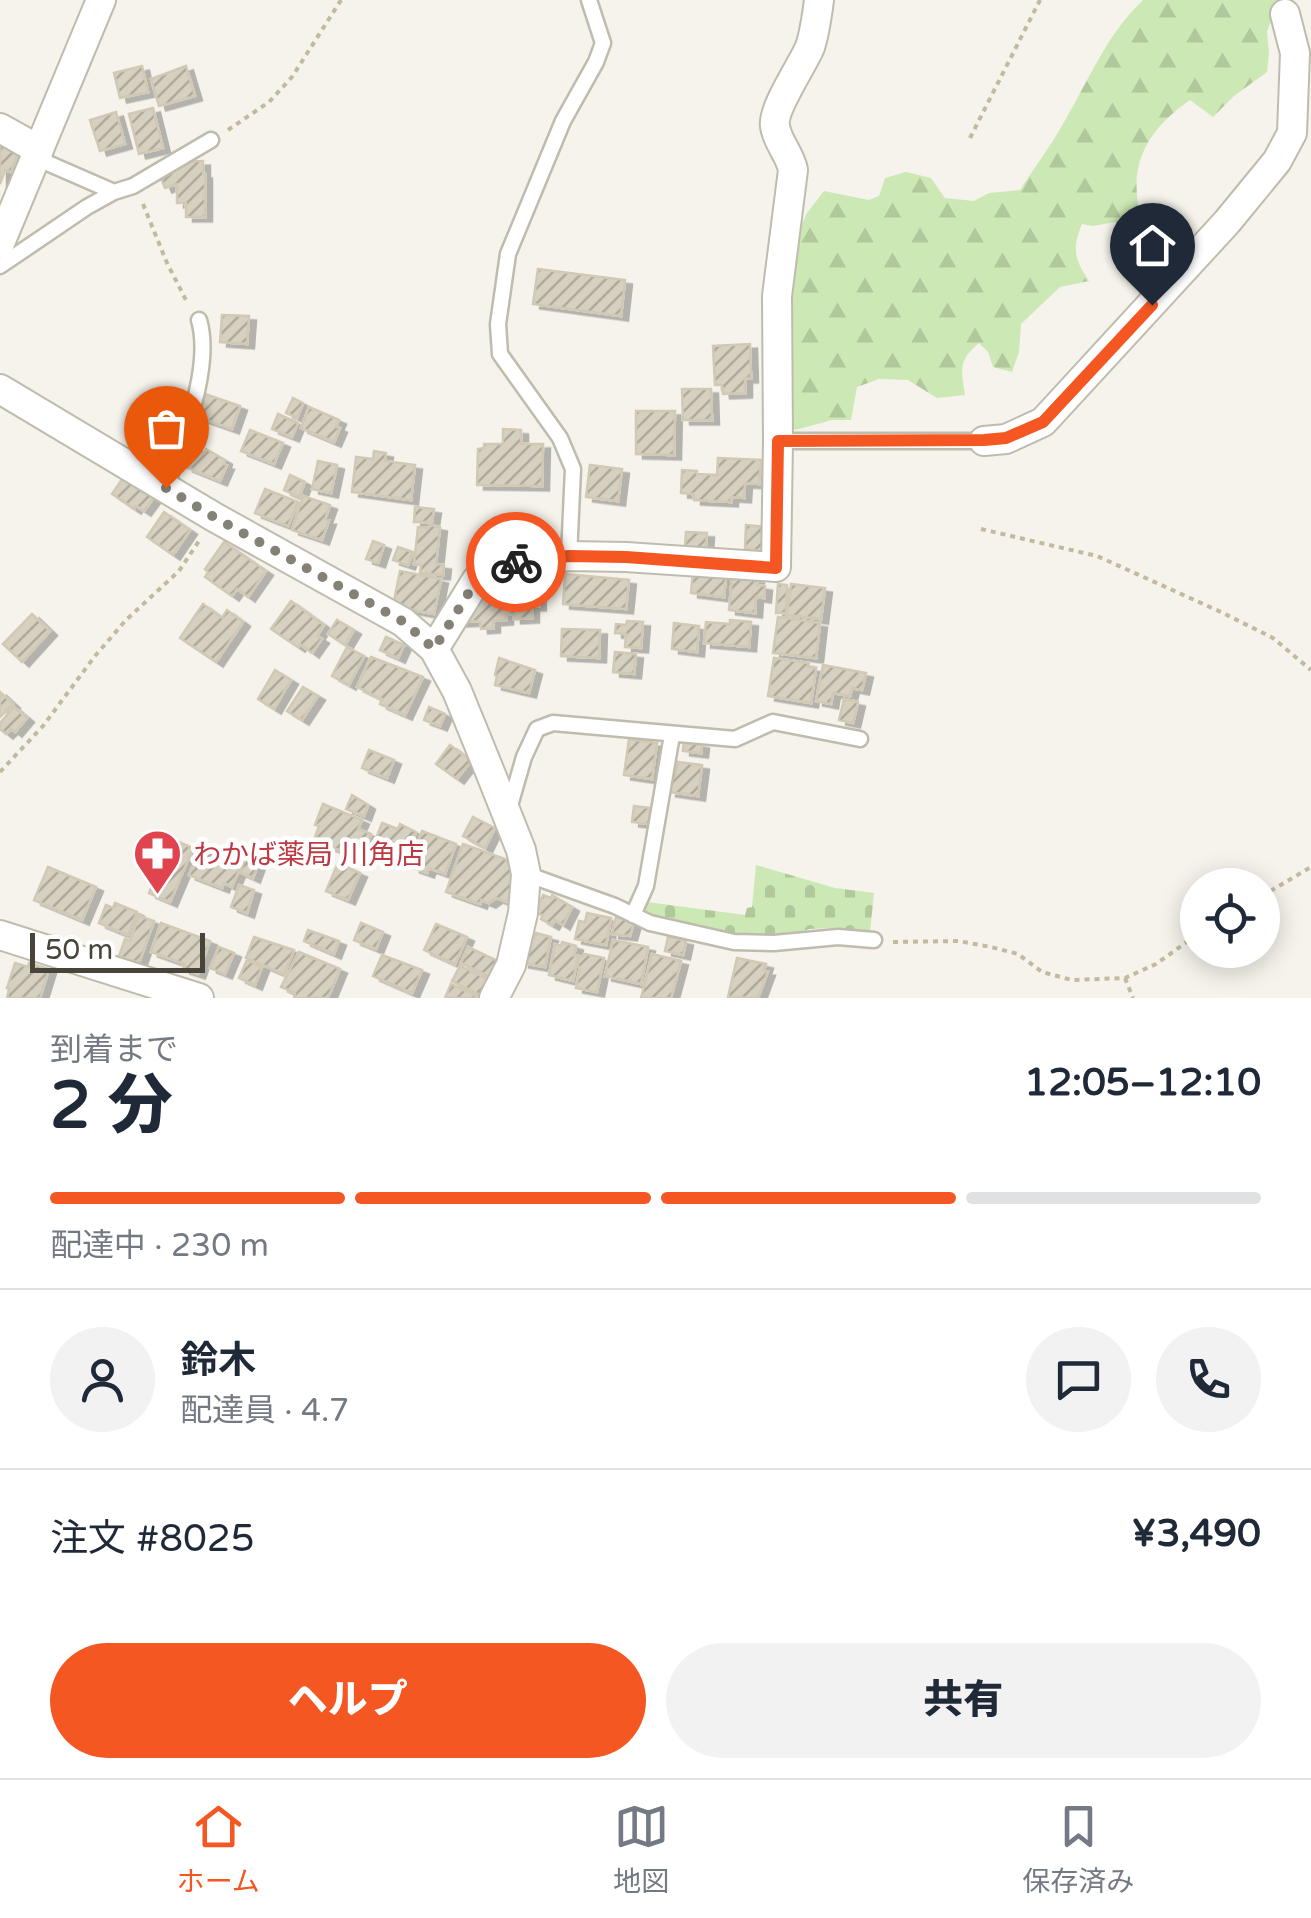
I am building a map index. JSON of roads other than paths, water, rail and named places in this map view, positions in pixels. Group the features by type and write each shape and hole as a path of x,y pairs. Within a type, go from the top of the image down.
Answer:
{"street":[{"path":"0,244 101,0"},
{"path":"434,649 476,581 493,565 569,556 776,568 777,296 793,170 775,128 776,112 812,42 820,0"},
{"path":"984,440 1006,438 1043,422 1227,222 1277,161 1292,133 1295,53 1285,14"},
{"path":"0,128 38,154"},
{"path":"0,388 214,517 404,622 434,649 457,692 521,850 526,874 523,913 511,965 494,998"},
{"path":"0,934 199,998"}],"lane":[{"path":"569,556 573,469 560,438 500,354 498,324 508,254 563,121 603,42 589,0"},
{"path":"0,266 87,207 134,186 211,140"},
{"path":"38,154 114,192"},
{"path":"166,488 193,409 205,339 200,320"},
{"path":"778,441 984,440"},
{"path":"507,815 524,757 537,729 553,722 735,739 773,722 860,739"},
{"path":"633,915 646,886 672,735"},
{"path":"526,874 650,923 734,942 838,937 874,940"}],"place":[{"name":"わかば薬局 川角店","path":"158,896"}]}
